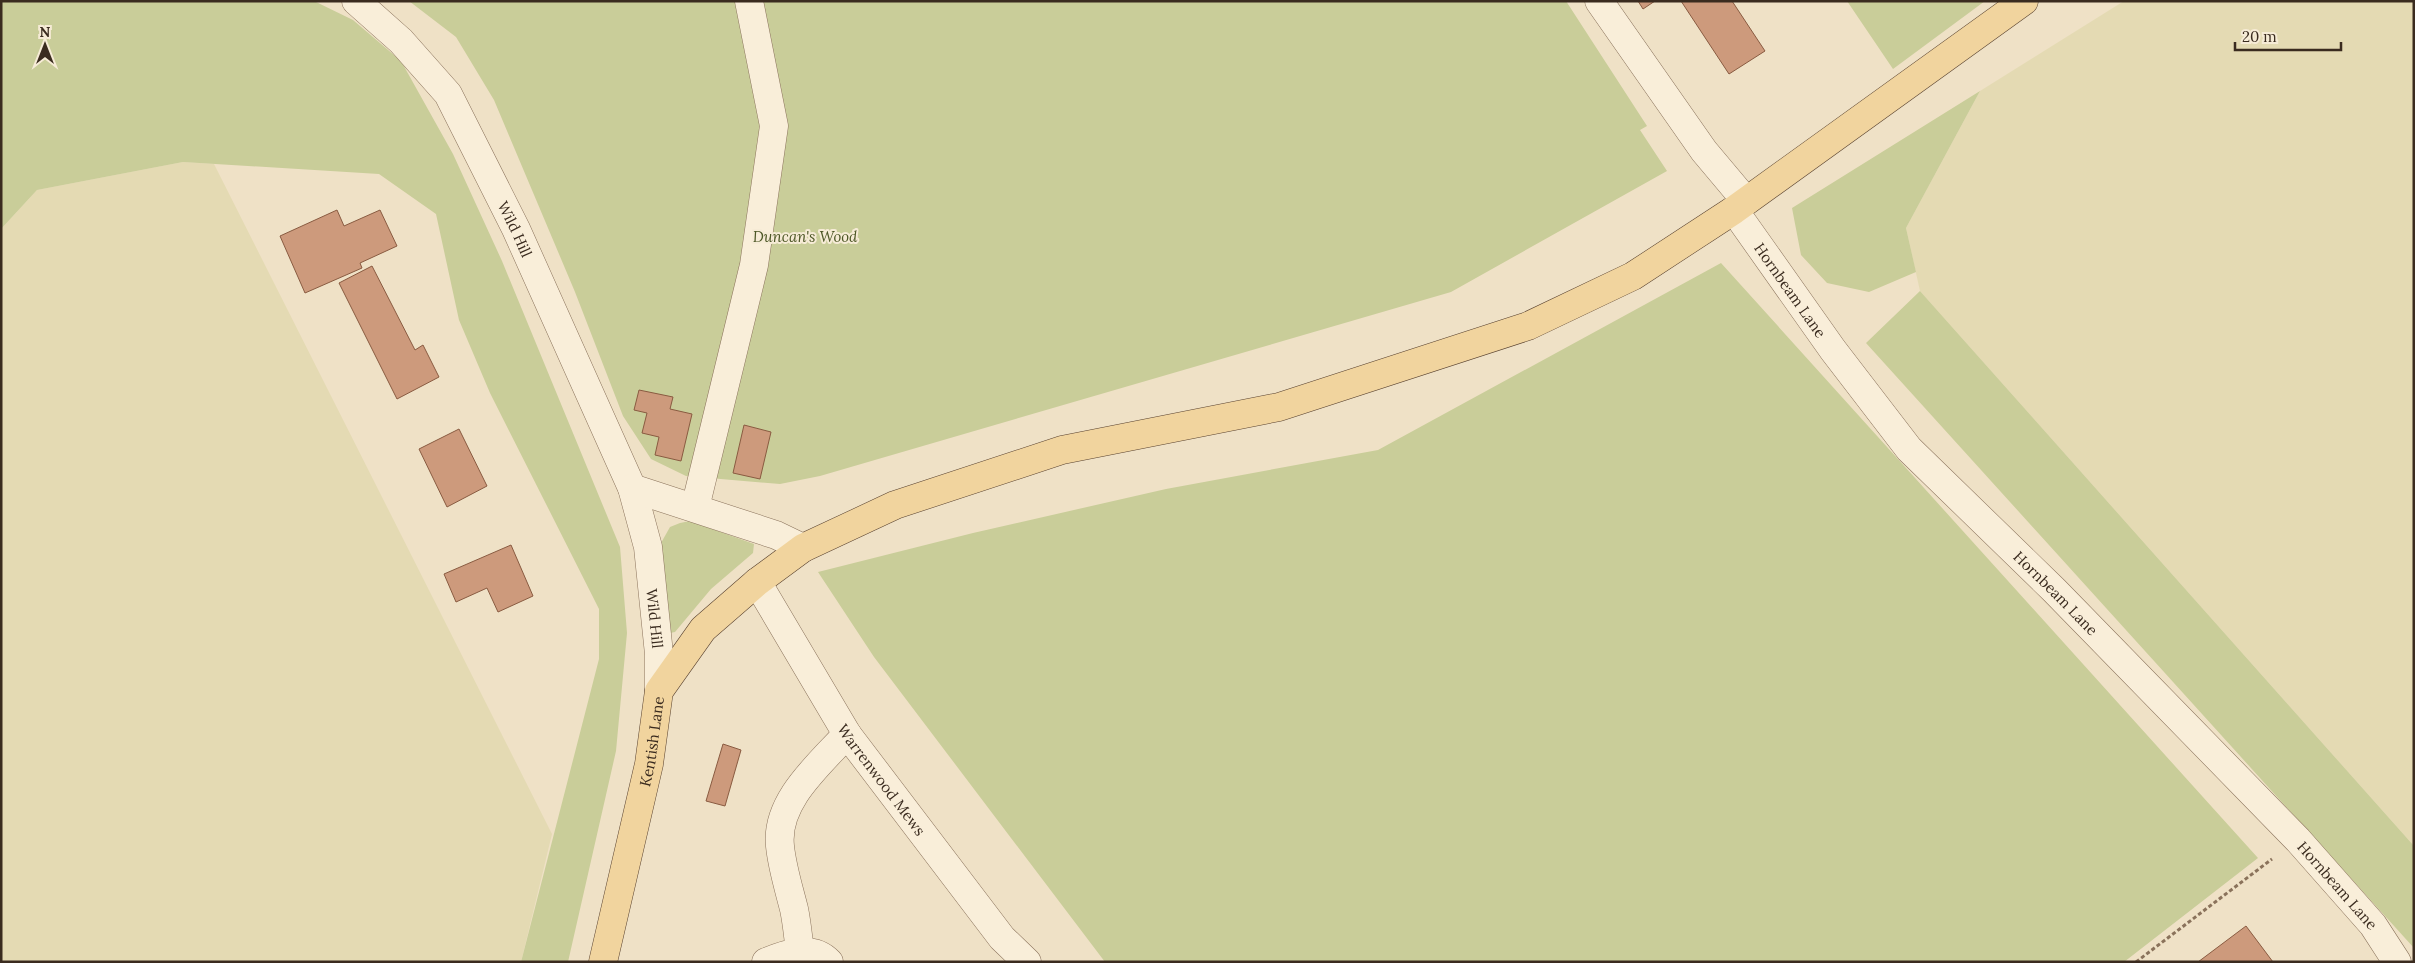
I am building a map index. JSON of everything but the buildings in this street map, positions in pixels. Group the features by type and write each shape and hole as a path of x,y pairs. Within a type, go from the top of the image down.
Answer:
{"main road":[{"name":"Kentish Lane","path":"603,962 649,764 659,691 703,629 757,582 803,548 895,505 1062,450 1279,407 1528,326 1633,276 1740,205 2024,1"}],"street":[{"name":"Wild Hill","path":"356,1 401,41 448,94 516,228 632,488 648,547 659,654 659,691"},
{"path":"694,508 754,265 774,126 749,1"},
{"name":"Hornbeam Lane","path":"1599,1 1704,151 1833,350 1909,449 2054,590 2298,840 2373,925 2397,962"},
{"path":"632,488 776,535 803,548"},
{"name":"Warrenwood Mews","path":"757,582 847,734 1002,938 1027,962"},
{"path":"800,951 795,912 780,845 781,826 788,808 802,785 847,734"},
{"path":"766,962 800,951 824,956 829,962"}],"path":[{"path":"2136,962 2298,840"}],"shaded area":[{"path":"2124,1 2414,1 2414,846 1920,291 1906,228 1980,91"},
{"path":"183,162 214,164 552,834 521,962 1,962 1,229 37,190"}],"green space":[{"path":"1,1 314,1 353,20 401,61 453,154 502,261 620,547 627,633 616,751 568,962 521,962 599,659 599,609 490,393 459,320 436,214 379,174 183,162 37,190 1,229"},
{"name":"Duncan's Wood","path":"409,1 1566,1 1647,126 1640,130 1667,171 1451,292 820,476 780,484 686,476 651,459 623,416 575,292 494,100 456,37"},
{"path":"1847,1 1985,1 1893,69"},
{"path":"1980,91 1906,228 1916,272 1869,292 1827,283 1801,255 1792,208"},
{"path":"1721,263 2258,858 2124,962 1105,962 874,657 818,572 973,533 1166,489 1378,450"},
{"path":"1920,291 2414,846 2414,948 1866,343"},
{"path":"690,521 754,544 753,553 711,589 675,632 670,633 661,543 670,527"}]}
